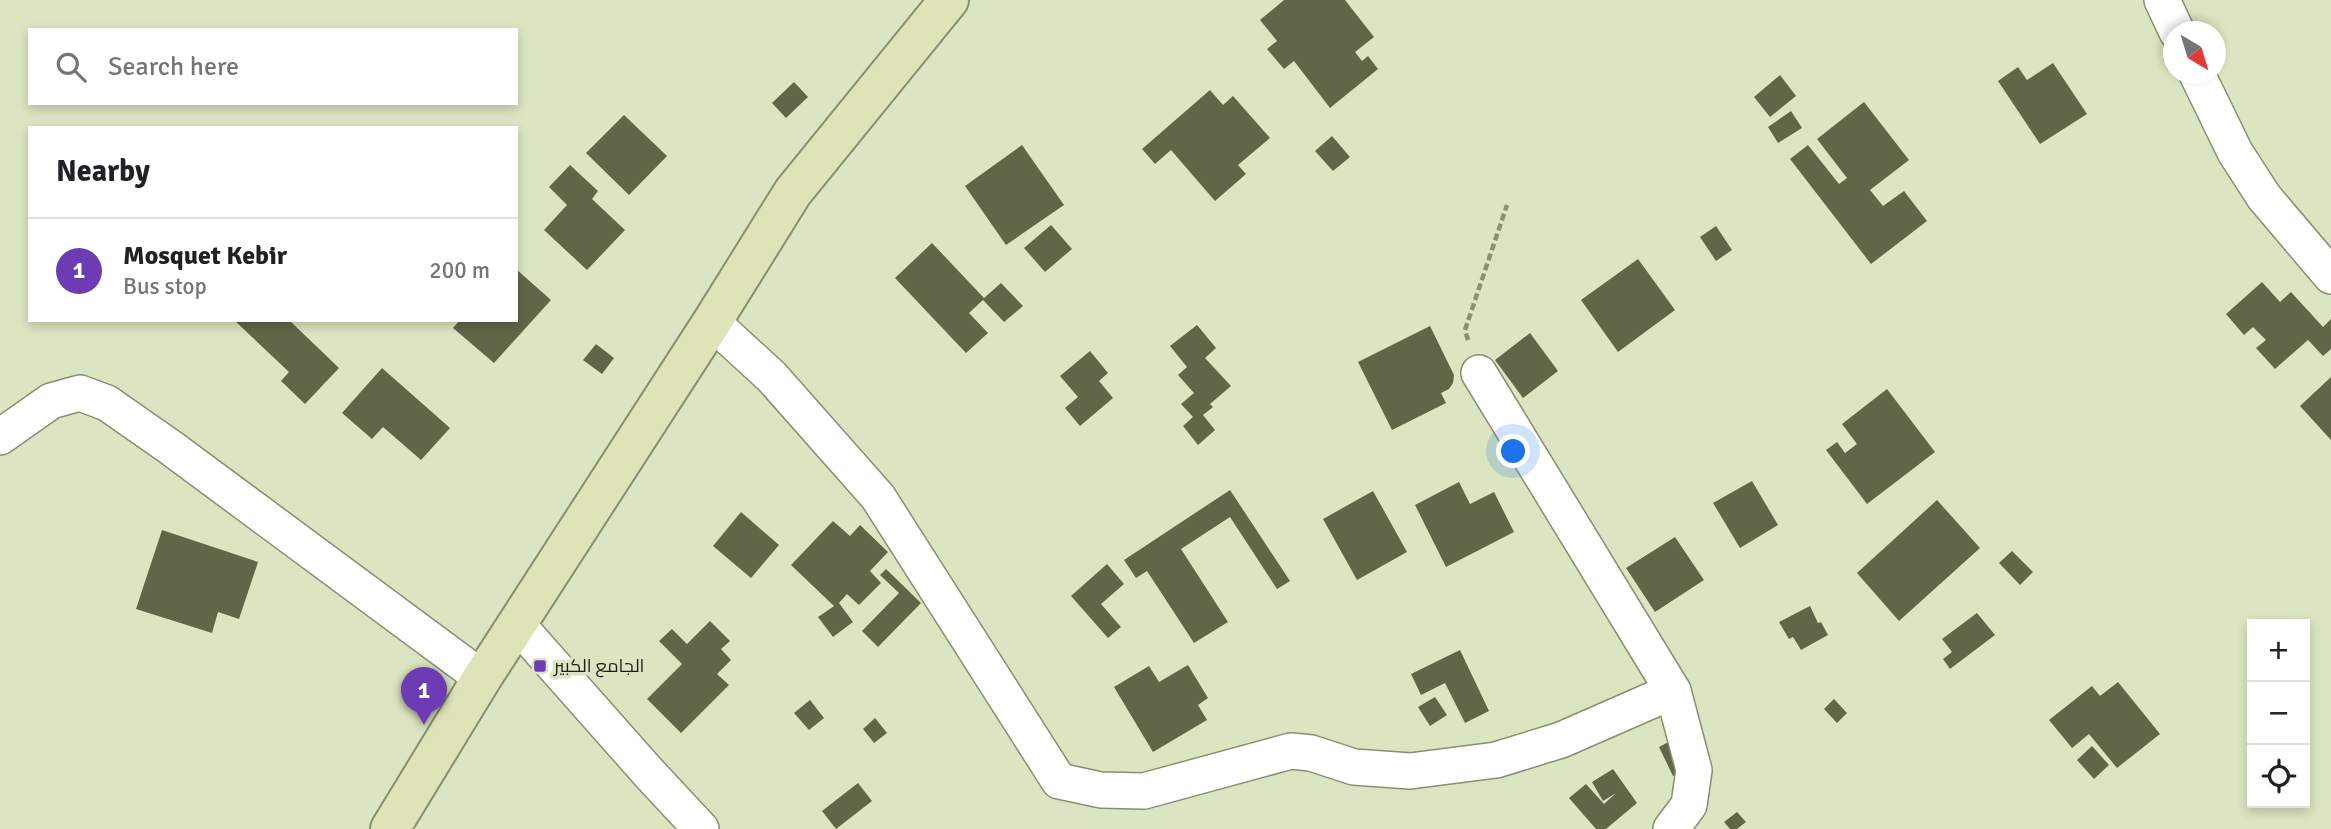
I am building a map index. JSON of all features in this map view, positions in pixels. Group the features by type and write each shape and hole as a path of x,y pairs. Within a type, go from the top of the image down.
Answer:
{"main road":[{"path":"390,829 482,678 793,192 949,0"}],"street":[{"path":"2162,0 2172,21"},
{"path":"2202,84 2235,152 2264,197 2331,276"},
{"path":"712,322 772,377 878,497 1059,781 1101,790 1144,791 1291,751 1311,753 1354,767 1410,771 1496,760 1560,740 1673,691"},
{"path":"1479,373 1673,691 1694,770 1689,806 1671,829"},
{"path":"0,437 51,401 80,393 107,402 482,678"},
{"path":"517,624 701,829"}],"path":[{"path":"1479,373 1465,330 1507,205"}],"building":[{"path":"1284,0 1345,0 1374,37 1355,52 1362,61 1368,56 1378,69 1330,108 1294,61 1284,69 1267,49 1277,41 1260,20"},
{"path":"2053,63 2087,114 2040,144 1998,81 2018,67 2027,80"},
{"path":"1780,75 1796,96 1770,117 1754,97"},
{"path":"794,82 808,97 786,118 772,103"},
{"path":"1210,90 1223,105 1233,96 1270,138 1238,165 1246,174 1215,201 1171,150 1155,164 1142,149"},
{"path":"1864,102 1909,160 1870,190 1883,206 1904,191 1927,221 1871,264 1790,159 1808,145 1839,184 1847,178 1817,139"},
{"path":"1791,111 1802,128 1778,143 1768,127"},
{"path":"624,115 667,156 629,195 586,153"},
{"path":"1332,136 1350,157 1333,171 1315,151"},
{"path":"1022,145 1064,205 1006,245 965,186"},
{"path":"570,165 598,191 592,199 625,230 587,270 544,230 567,205 549,187"},
{"path":"1051,225 1072,249 1045,272 1024,248"},
{"path":"1716,226 1732,250 1716,261 1700,237"},
{"path":"932,243 984,298 1001,283 1023,306 1004,322 983,300 969,313 988,333 966,353 895,278"},
{"path":"1638,259 1675,310 1618,352 1581,300"},
{"path":"518,271 551,300 494,363 453,328 458,322 518,322"},
{"path":"2262,282 2280,302 2291,292 2323,327 2331,319 2331,349 2323,356 2308,340 2275,369 2256,348 2266,340 2253,327 2244,335 2226,314"},
{"path":"236,322 291,322 339,368 305,404 281,381 289,372"},
{"path":"1197,325 1216,348 1205,358 1231,386 1210,404 1213,407 1203,415 1215,430 1198,445 1183,426 1193,417 1181,404 1194,393 1178,375 1187,367 1170,346"},
{"path":"1430,326 1454,375 1449,389 1441,393 1446,403 1392,430 1358,362"},
{"path":"1530,333 1558,371 1523,398 1495,360"},
{"path":"596,344 614,358 602,374 583,360"},
{"path":"1090,351 1108,373 1099,381 1113,398 1080,426 1065,408 1078,397 1060,376"},
{"path":"382,368 450,428 421,460 383,427 372,439 342,413"},
{"path":"2331,377 2331,440 2300,406"},
{"path":"1887,389 1935,452 1867,504 1826,450 1837,442 1845,453 1857,444 1842,424"},
{"path":"1752,481 1778,525 1740,548 1713,503"},
{"path":"1459,482 1470,504 1494,492 1514,532 1446,567 1415,505"},
{"path":"1230,490 1290,581 1277,589 1230,517 1181,549 1228,622 1194,643 1147,571 1136,578 1124,560"},
{"path":"1373,491 1407,552 1357,580 1323,519"},
{"path":"1937,500 1980,548 1899,621 1857,573"},
{"path":"741,512 779,545 751,578 713,546"},
{"path":"833,521 850,536 860,525 888,552 870,571 881,583 859,605 847,594 839,603 853,622 833,637 818,617 834,606 791,565"},
{"path":"162,530 258,562 239,619 218,612 212,633 136,609"},
{"path":"1675,537 1704,580 1655,612 1626,568"},
{"path":"2012,551 2033,572 2020,585 1999,563"},
{"path":"1107,564 1124,584 1101,604 1121,627 1108,638 1071,596"},
{"path":"886,569 921,603 878,647 862,631 899,593 880,575"},
{"path":"1810,606 1818,623 1821,622 1828,635 1801,650 1793,637 1789,639 1779,622"},
{"path":"1977,613 1995,635 1950,669 1943,659 1952,652 1942,639"},
{"path":"710,621 730,641 721,649 731,660 717,674 729,685 681,733 647,699 682,664 659,641 672,629 687,644"},
{"path":"1460,650 1489,711 1465,723 1445,683 1421,695 1411,674"},
{"path":"1188,665 1208,698 1198,705 1207,720 1153,752 1114,687 1149,666 1159,682"},
{"path":"2118,682 2160,734 2117,768 2089,734 2072,748 2049,720 2092,686 2100,696"},
{"path":"1435,697 1447,715 1430,726 1418,707"},
{"path":"1834,699 1847,713 1837,723 1824,709"},
{"path":"810,700 824,718 809,730 794,713"},
{"path":"875,718 887,733 874,743 863,729"},
{"path":"1676,738 1690,768 1673,776 1659,747"},
{"path":"2092,746 2109,765 2094,779 2077,760"},
{"path":"1613,769 1637,803 1606,829 1596,829 1569,798 1586,784 1604,804 1616,793 1603,801 1592,782"},
{"path":"858,783 872,801 836,829 822,811"},
{"path":"1737,812 1746,822 1737,829 1730,829 1724,822"}],"place":[{"name":"الجامع الكبير","path":"540,666"},
{"name":"Mosquet Kebir","path":"424,725"}]}
